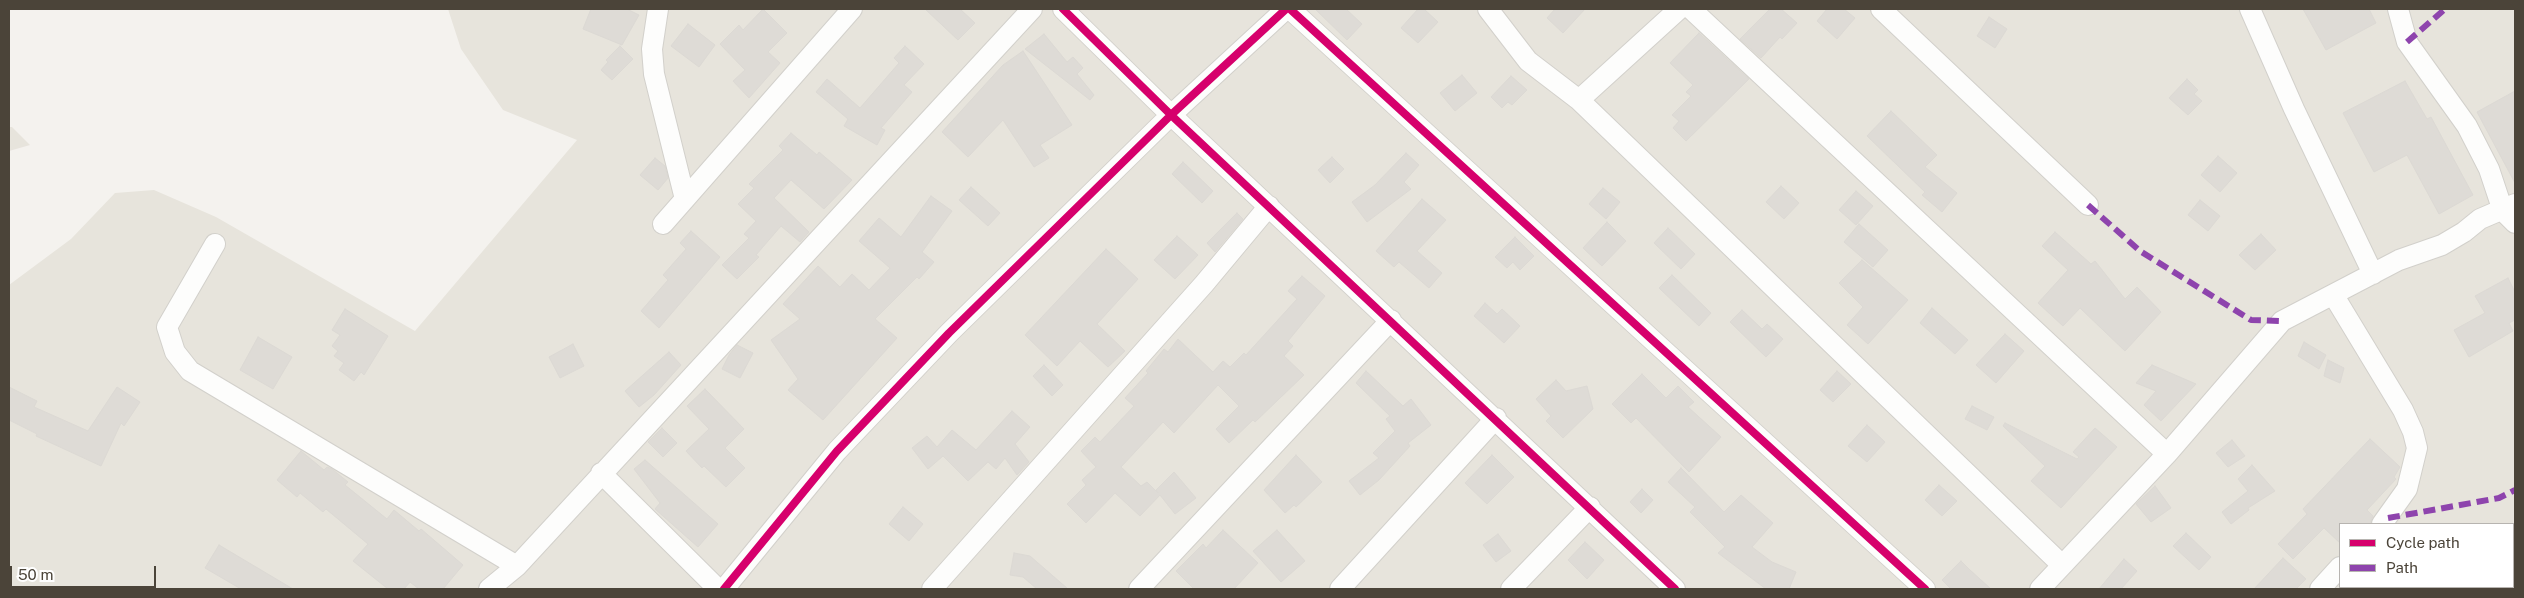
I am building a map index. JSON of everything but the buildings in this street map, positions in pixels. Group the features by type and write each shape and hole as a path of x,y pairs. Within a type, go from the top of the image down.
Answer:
{"street":[{"path":"658,9 652,49 654,74 685,199"},
{"path":"663,224 852,9"},
{"path":"489,589 517,566 1032,9"},
{"path":"1063,9 1172,115 1496,418 1675,589"},
{"path":"724,589 837,451 949,333 1172,115 1286,9"},
{"path":"1290,9 1925,589"},
{"path":"1488,9 1528,61 1579,100 2062,565"},
{"path":"1579,100 1679,9"},
{"path":"1690,9 2167,454"},
{"path":"1881,9 2088,205"},
{"path":"2250,9 2294,109 2373,274"},
{"path":"2040,589 2167,454 2282,321 2334,296 2399,260 2442,245 2464,232 2480,219 2511,213 2467,126 2408,42 2398,9"},
{"path":"932,589 1204,284 1269,206"},
{"path":"215,244 167,327 174,352 190,371 517,566"},
{"path":"2334,296 2403,410 2413,432 2417,448 2407,489 2383,523"},
{"path":"1139,589 1391,320"},
{"path":"1340,589 1496,418"},
{"path":"601,473 718,589"},
{"path":"1511,589 1590,507"},
{"path":"2320,589 2339,570"}],"shaded area":[{"path":"448,9 2515,9 2515,589 9,589 9,285 71,239 115,193 154,190 216,217 415,331 577,140 503,110 461,49"},
{"path":"9,127 12,127 30,145 9,151"}],"marked path":[{"path":"2407,42 2445,9"},
{"path":"2088,205 2140,251 2251,320 2282,321"},
{"path":"2388,518 2499,498 2515,490"}],"cycle path":[{"path":"1063,9 1171,115 1675,589"},
{"path":"724,589 837,451 949,333 1171,115 1286,9"},
{"path":"1290,9 1925,589"}]}
